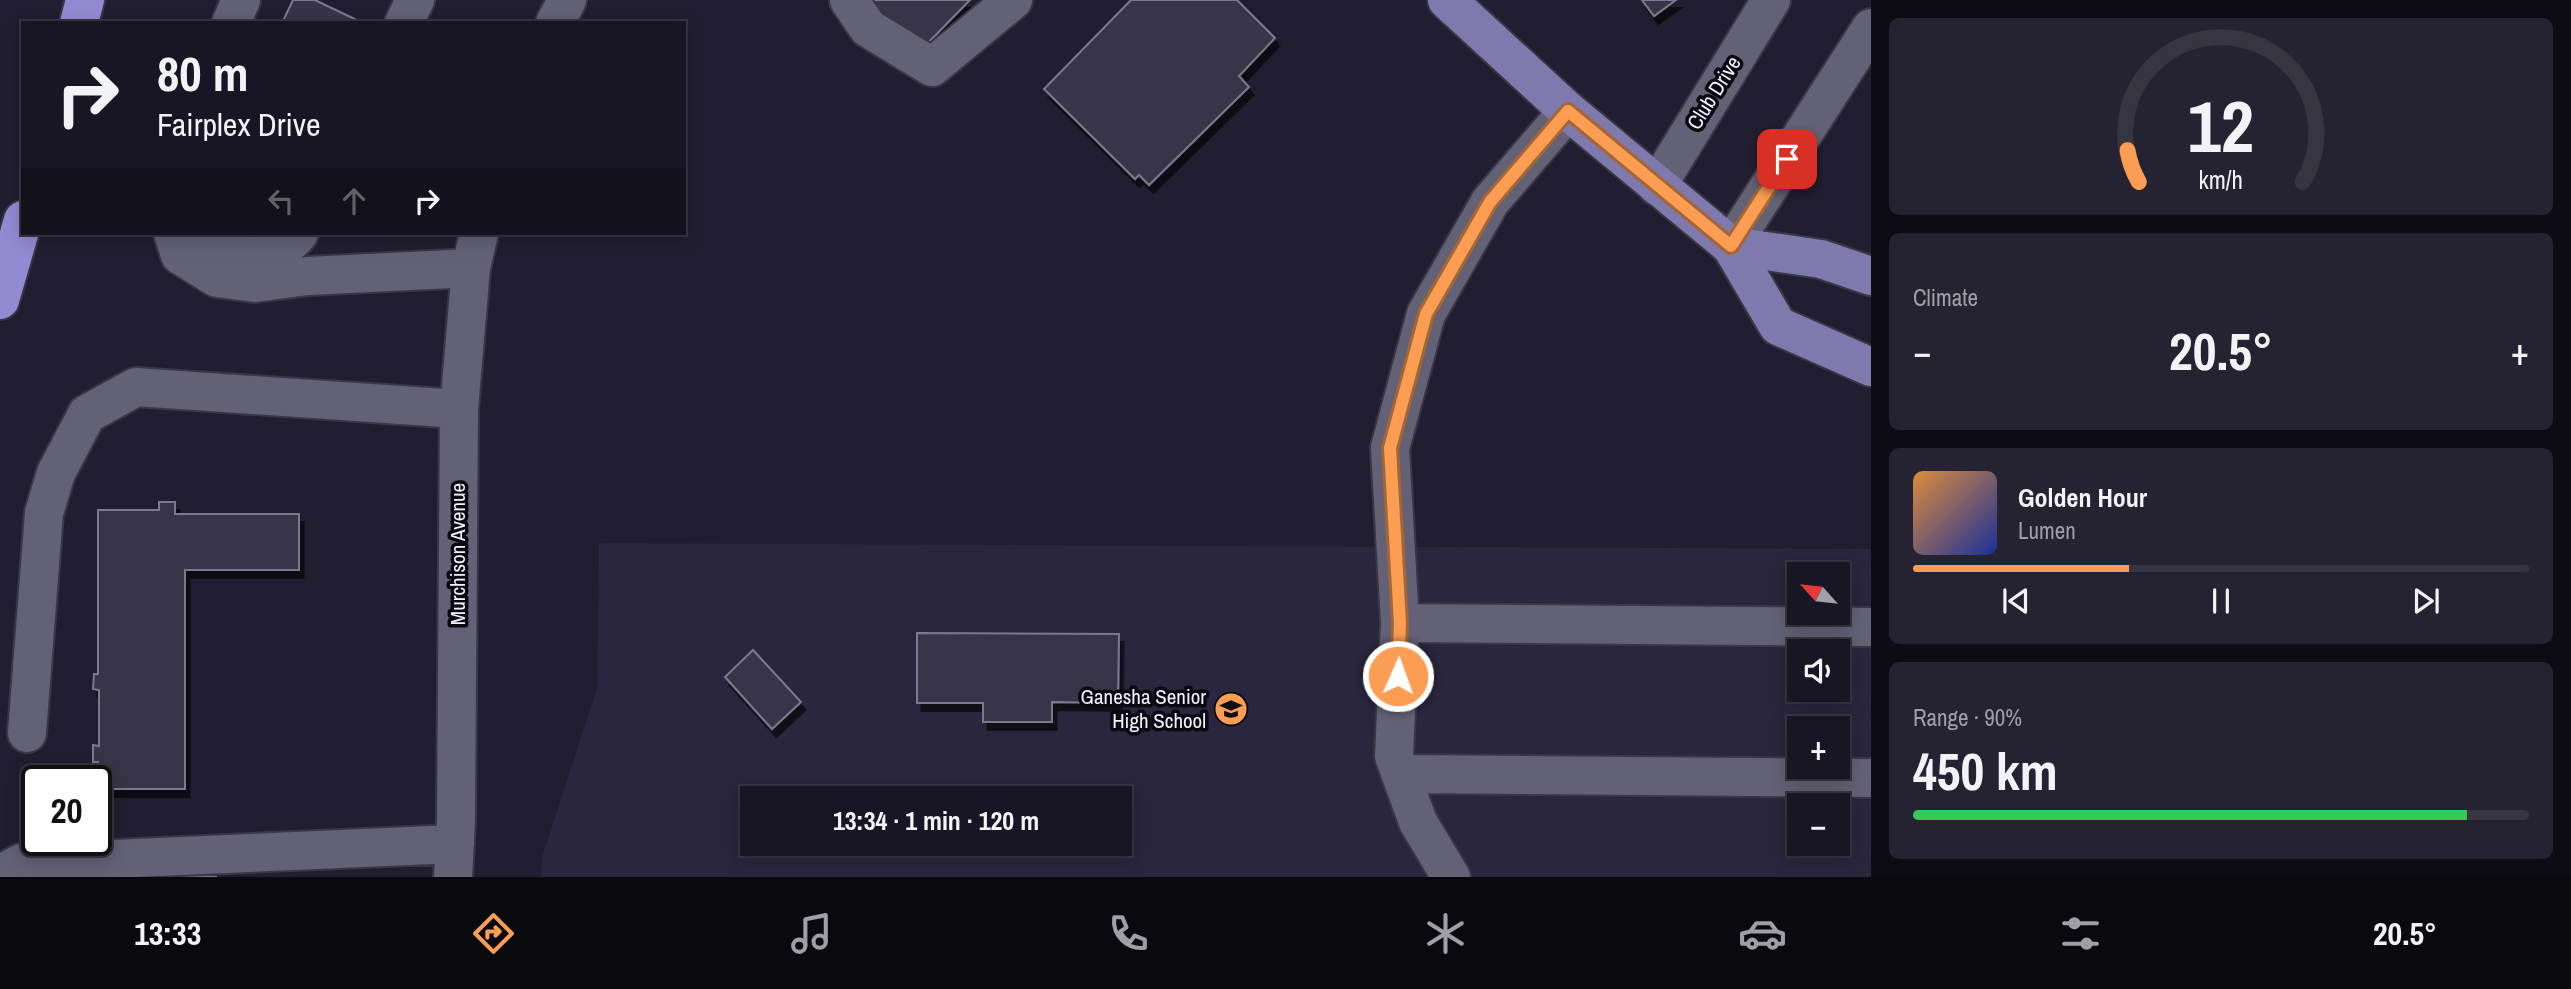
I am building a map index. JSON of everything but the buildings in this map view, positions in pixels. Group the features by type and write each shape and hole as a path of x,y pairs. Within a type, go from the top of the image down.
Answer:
{"highway":[{"path":"80,21 86,0"},
{"path":"0,300 21,227"}],"main road":[{"path":"1447,0 1568,111 1731,246 1779,326 1871,367"},
{"path":"1731,246 1821,259 1871,276"}],"street":[{"path":"232,21 241,0"},
{"path":"405,21 415,0"},
{"path":"849,0 868,28 932,67 1013,0"},
{"name":"Club Drive","path":"1657,186 1771,0"},
{"path":"1731,246 1871,28"},
{"path":"1451,877 1418,822 1394,756 1400,623 1390,448 1426,314 1490,202 1568,111"},
{"path":"174,235 180,255 217,278 255,283 475,250"},
{"path":"205,235 225,251 246,256 263,255 278,250 292,242 297,235"},
{"name":"Murchison Avenue","path":"454,860 459,409 475,250"},
{"path":"27,733 44,513 56,473 87,414 136,387 459,409"},
{"path":"1400,623 1871,627"},
{"path":"1401,774 1871,778"},
{"path":"0,876 21,863 115,868 454,860"}],"shaded area":[{"name":"Ganesha Senior High School","path":"599,543 1871,549 1871,877 541,877 542,857 597,689"}],"place":[{"name":"Ganesha Senior High School","path":"1231,709"}],"route":[{"path":"1398,676 1400,623 1390,448 1426,314 1490,202 1568,111 1731,246 1787,159"}]}
